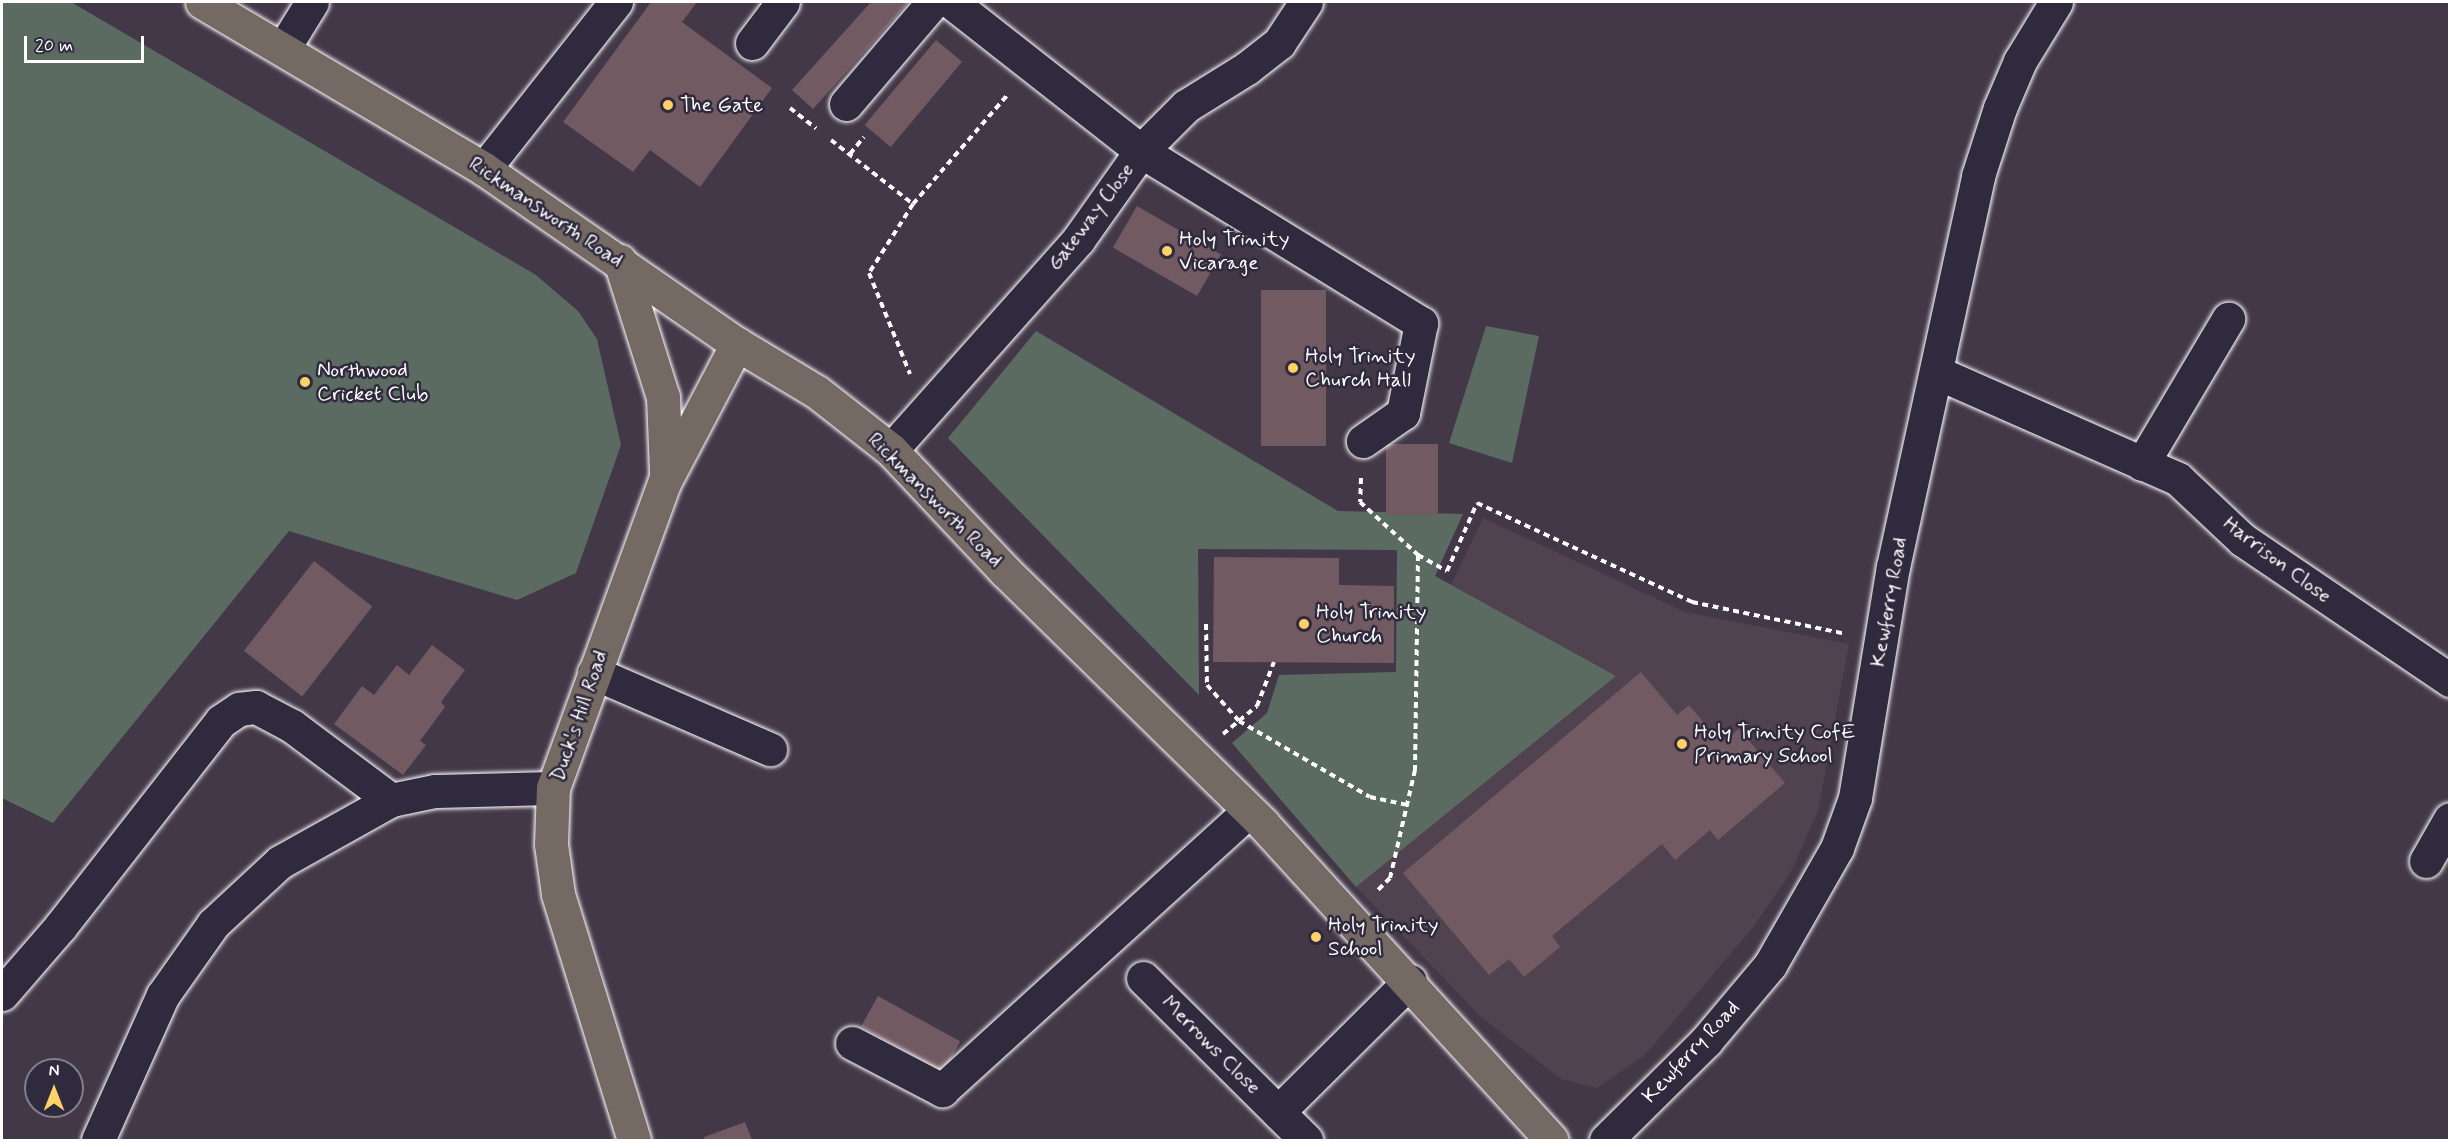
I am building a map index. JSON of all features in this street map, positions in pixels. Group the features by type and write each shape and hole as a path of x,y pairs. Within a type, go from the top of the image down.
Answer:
{"main road":[{"name":"Rickmansworth Road","path":"202,2 484,169 737,344 817,392 891,450 1005,571 1249,812 1349,916 1552,1140"},
{"path":"620,261 663,397 665,481"},
{"name":"Duck's Hill Road","path":"634,1140 558,894 550,844 553,788 665,481 737,344"}],"street":[{"path":"283,49 312,2"},
{"path":"484,169 616,2"},
{"path":"752,43 783,2"},
{"path":"846,104 933,2"},
{"path":"951,2 1141,151 1421,323 1402,413 1363,441"},
{"name":"Gateway Close","path":"891,450 1078,240 1141,151 1186,106 1247,68 1278,43 1306,2"},
{"name":"Kewferry Road","path":"1606,1140 1706,1041 1770,964 1837,848 1855,798 1893,567 1938,373 1978,176 2000,108 2020,61 2056,2"},
{"path":"2142,465 2228,319"},
{"name":"Harrison Close","path":"1938,373 2178,479 2243,540 2450,680"},
{"path":"594,673 770,749"},
{"path":"2,994 60,927 221,721 239,708 256,707 292,726 391,800"},
{"path":"98,1140 163,995 213,924 280,862 391,800 435,791 553,788"},
{"path":"852,1043 942,1090 1249,812"},
{"path":"2426,861 2450,819"},
{"name":"Merrows Close","path":"1143,978 1306,1140"},
{"name":"Merrows Close","path":"1278,1112 1410,981"}],"path":[{"path":"926,412 868,273 914,204 1033,65"},
{"path":"790,108 821,132"},
{"path":"828,137 914,204"},
{"path":"1363,441 1360,502 1418,555 1448,572 1477,503 1692,602 1881,642"},
{"path":"1349,916 1390,878 1415,770 1418,555"},
{"path":"1206,624 1207,685 1239,721 1370,797 1407,805"},
{"path":"1194,757 1257,706 1274,662"}],"shaded area":[{"name":"Holy Trinity CofE Primary School","path":"1483,518 1685,612 1849,644 1818,811 1791,872 1754,926 1645,1055 1597,1088 1561,1079 1480,1016 1356,887 1616,676 1451,585"}],"green space":[{"name":"Northwood Cricket Club","path":"2,2 71,2 536,275 578,311 597,339 621,445 576,573 517,600 289,531 53,823 2,798"},
{"path":"1486,326 1539,336 1512,463 1449,443"},
{"path":"1036,331 1338,511 1463,514 1435,576 1616,676 1356,887 1232,743 1267,713 1279,675 1396,672 1397,550 1198,549 1199,695 948,438"}],"building":[{"name":"The Gate","path":"651,2 697,2 682,22 772,88 700,187 650,150 633,172 563,122"},
{"path":"871,2 909,2 813,109 792,90"},
{"path":"936,40 962,62 891,147 865,125"},
{"name":"Holy Trinity Vicarage","path":"1137,206 1221,254 1197,296 1113,248"},
{"name":"Holy Trinity Church Hall","path":"1261,290 1326,290 1326,446 1261,446"},
{"path":"1386,444 1438,444 1438,515 1386,515"},
{"name":"Holy Trinity Church","path":"1214,557 1339,558 1339,585 1394,586 1394,663 1213,662"},
{"path":"314,561 372,607 302,696 244,651"},
{"path":"432,645 465,670 441,702 445,707 420,741 426,745 403,775 334,724 362,686 374,695 397,665 409,675"},
{"path":"1641,672 1677,715 1689,705 1721,743 1739,729 1785,783 1718,840 1710,830 1675,860 1662,844 1552,936 1560,947 1524,977 1509,959 1489,975 1403,873"},
{"path":"878,996 960,1042 943,1072 861,1027"},
{"path":"745,1122 752,1140 705,1140 704,1137"}],"place":[{"name":"The Gate","path":"668,105"},
{"name":"Holy Trinity Vicarage","path":"1167,251"},
{"name":"Holy Trinity Church Hall","path":"1293,368"},
{"name":"Northwood Cricket Club","path":"305,382"},
{"name":"Holy Trinity Church","path":"1304,624"},
{"name":"Holy Trinity CofE Primary School","path":"1682,744"},
{"name":"Holy Trinity School","path":"1316,937"}]}
